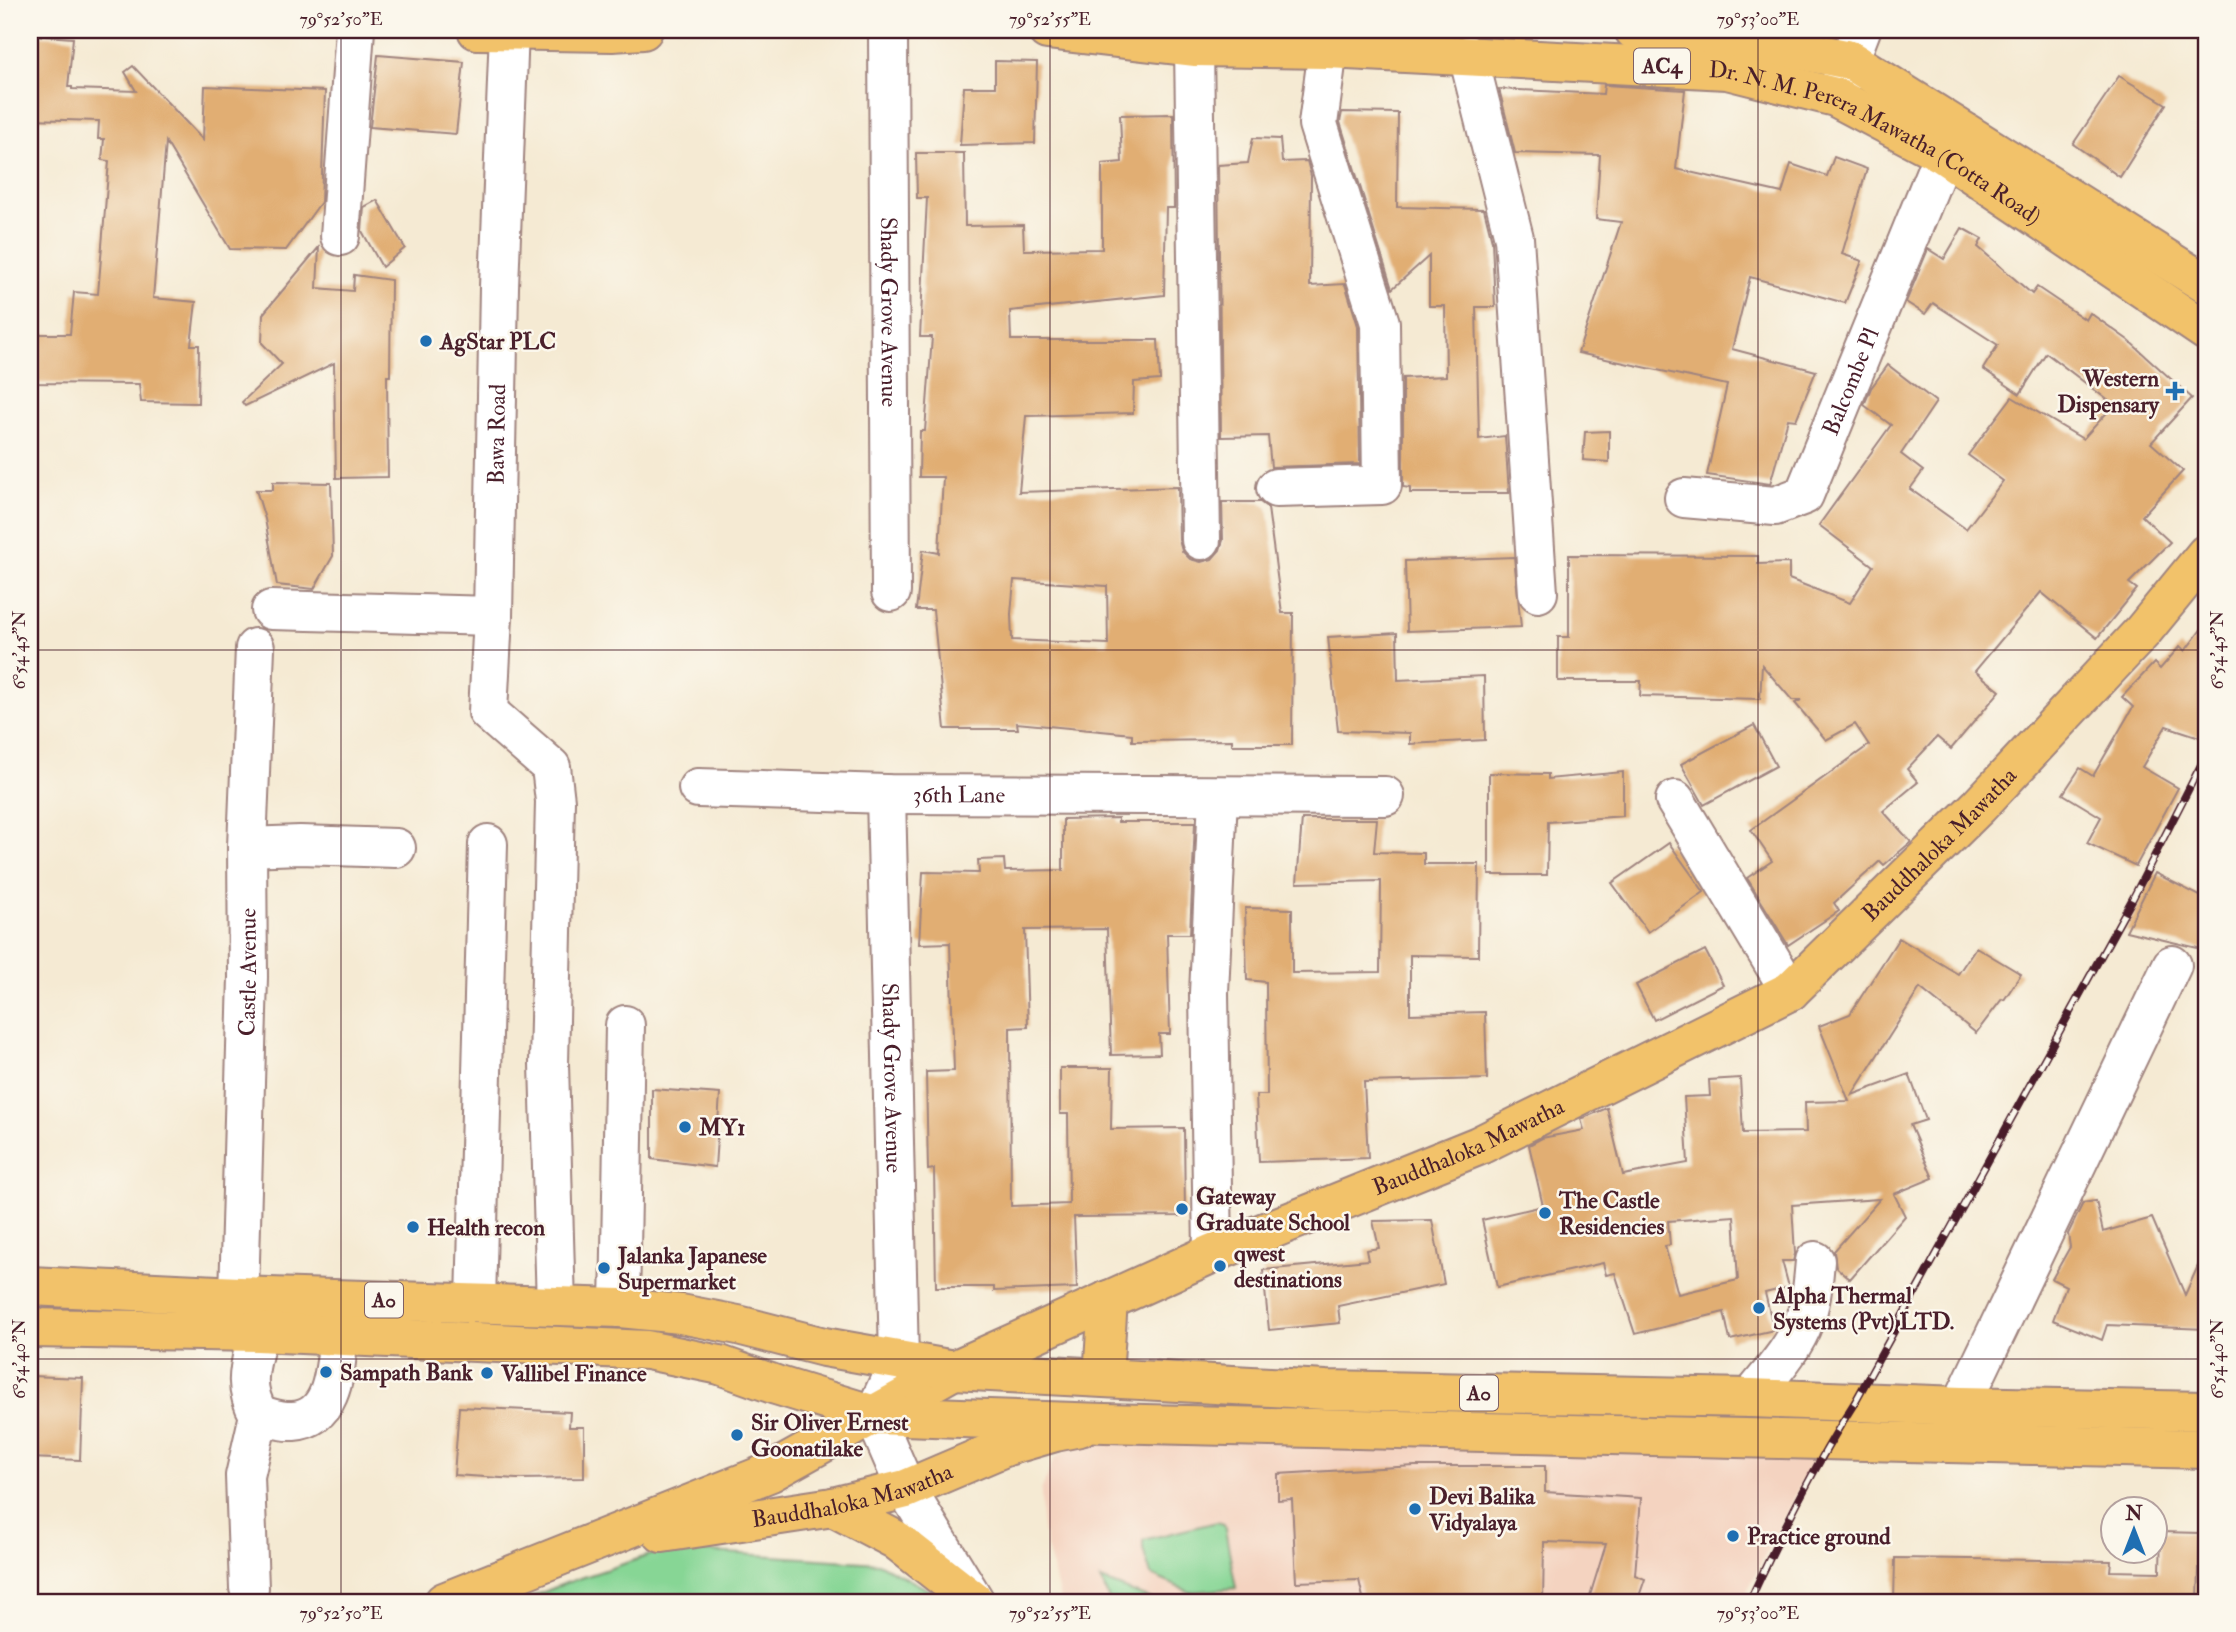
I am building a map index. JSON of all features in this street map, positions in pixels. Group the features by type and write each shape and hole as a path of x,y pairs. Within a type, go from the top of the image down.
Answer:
{"main road":[{"path":"499,30 643,30"},
{"name":"Dr. N. M. Perera Mawatha (Cotta Road)","path":"1047,30 1194,47 1468,55 1727,70 1835,97 1942,154 2206,331"},
{"name":"Dr. N. M. Perera Mawatha (Cotta Road)","path":"1634,30 1713,33 1855,45 2206,284"},
{"name":"Bauddhaloka Mawatha","path":"444,1602 771,1472 954,1370 1213,1253 1478,1146 1790,991 1979,806 2143,631 2206,554"},
{"name":"A0","path":"30,1286 239,1296 620,1308 681,1314 824,1347 954,1370 1326,1390 1751,1398 2206,1411"},
{"path":"1103,1377 1108,1300"},
{"name":"A0","path":"30,1328 258,1332 647,1350 720,1365 874,1415 1105,1423 2206,1449"},
{"name":"Bauddhaloka Mawatha","path":"594,1543 834,1507 906,1489 1006,1446 1055,1432 1105,1423"},
{"path":"834,1507 896,1540 975,1602"}],"street":[{"path":"340,236 355,30"},
{"name":"Bawa Road","path":"499,30 500,274 493,616 488,712 551,767 555,801 549,1064 556,1306"},
{"name":"Shady Grove Avenue","path":"888,30 891,592"},
{"path":"1835,97 1855,45"},
{"path":"1194,47 1201,540"},
{"path":"1276,488 1382,485 1380,323 1318,124 1328,49"},
{"path":"1468,55 1514,238 1538,593"},
{"name":"Balcombe Pl","path":"1684,498 1775,506 1804,495 1942,154"},
{"path":"271,610 493,616"},
{"name":"Castle Avenue","path":"239,1296 248,977 247,847 255,648"},
{"name":"36th Lane","path":"698,788 886,794 1385,796"},
{"name":"Shady Grove Avenue","path":"886,794 899,1360"},
{"path":"1213,1253 1209,993 1218,796"},
{"path":"1675,800 1790,991"},
{"path":"476,1302 488,844"},
{"path":"247,847 300,845 396,848"},
{"path":"1961,1406 2172,965"},
{"path":"620,1308 625,1025"},
{"path":"1751,1398 1804,1324 1812,1295 1815,1261"},
{"path":"249,1588 244,1476 259,1415 251,1400 248,1381 258,1332"},
{"path":"259,1415 292,1421 309,1416 325,1405 332,1385 340,1336"},
{"path":"899,1360 874,1415 906,1489 975,1602"}],"shaded area":[{"name":"Devi Balika Vidyalaya","path":"1084,1437 1818,1448 1742,1602 1061,1602 1042,1527 1041,1491 1054,1459"}],"green space":[{"path":"1217,1522 1224,1524 1236,1588 1190,1592 1151,1575 1143,1540"},
{"path":"668,1549 878,1563 944,1598 946,1602 519,1602 566,1583"},
{"path":"1101,1580 1158,1602 1110,1602"}],"building":[{"path":"30,35 73,38 68,87 72,89 136,91 125,72 133,66 203,140 205,86 325,91 321,202 286,250 230,249 166,142 153,298 196,302 191,345 199,345 198,403 141,402 139,384 30,383 30,334 70,334 74,292 98,294 109,161 102,160 104,139 98,139 99,121 30,119"},
{"path":"378,55 464,62 456,134 370,127"},
{"path":"995,61 1037,62 1035,143 960,145 964,87 995,87"},
{"path":"2119,76 2166,104 2120,177 2073,144"},
{"path":"1604,85 1685,90 1676,169 1782,193 1791,164 1827,176 1834,157 1867,169 1842,254 1862,261 1845,303 1750,277 1732,349 1816,371 1796,420 1788,419 1770,484 1707,475 1727,385 1578,353 1621,222 1596,219 1600,155 1515,153 1499,89 1603,94"},
{"path":"1342,112 1398,113 1397,207 1484,209 1492,241 1495,307 1476,307 1479,439 1505,436 1509,493 1410,493 1410,488 1403,487 1403,378 1446,376 1445,306 1429,306 1429,256 1392,289 1340,122"},
{"path":"1173,114 1174,208 1166,208 1164,295 1010,311 1011,340 1158,340 1160,380 1134,382 1133,413 1026,416 1019,492 1178,487 1179,540 1182,551 1190,559 1201,562 1212,559 1220,550 1223,540 1222,502 1260,502 1268,508 1282,613 1293,613 1292,745 1232,745 1232,740 1132,741 1132,734 1017,723 1018,729 945,729 933,610 916,610 923,550 939,553 943,477 919,477 920,431 925,431 932,337 920,337 927,198 917,198 916,153 964,153 965,226 1023,225 1024,250 1102,249 1102,164 1122,162 1120,115","holes":["1014,580 1107,586 1108,644 1012,640"]},
{"path":"1253,138 1280,139 1282,162 1307,161 1311,176 1310,286 1345,284 1358,326 1360,464 1271,467 1268,436 1221,437 1218,165 1248,163"},
{"path":"377,200 405,248 382,267 362,231 364,207"},
{"path":"1962,228 1982,239 1978,247 2032,294 2037,287 2086,320 2090,313 2128,340 2192,398 2151,443 2183,471 2142,516 2170,542 2129,583 2137,589 2097,638 2041,592 1975,671 2000,691 1951,749 1937,737 1907,769 1918,782 1883,811 1911,842 1884,865 1880,861 1834,903 1839,911 1788,945 1747,878 1772,861 1751,830 1869,745 1855,724 1826,740 1795,703 1801,700 1792,700 1762,665 1760,699 1640,696 1641,681 1558,681 1558,637 1569,637 1569,555 1758,556 1758,564 1789,563 1789,579 1850,603 1873,566 1819,525 1891,425 1864,405 1871,388 1888,365 1936,402 1901,454 1923,471 1910,489 1966,529 2003,481 1968,455 2012,397 2083,439 2114,405 2046,353 2020,394 1983,369 1998,345 1933,303 1925,314 1906,302 1928,249 1944,259"},
{"path":"319,247 317,288 353,291 354,275 391,280 390,376 387,376 388,477 336,478 334,363 245,406 242,402 282,364 262,343 263,314"},
{"path":"1609,431 1609,462 1583,460 1585,432"},
{"path":"273,482 331,483 333,556 314,589 277,585 265,519 256,490 273,490"},
{"path":"1514,557 1521,627 1407,631 1405,561"},
{"path":"2206,623 2206,739 2166,726 2142,767 2178,788 2136,866 2087,843 2101,817 2063,794 2080,768 2093,776 2133,707 2122,697 2154,663 2160,669 2180,646 2185,651"},
{"path":"1397,633 1398,680 1484,676 1485,740 1410,744 1410,733 1338,731 1328,637"},
{"path":"1754,725 1776,766 1704,805 1681,764"},
{"path":"1623,772 1623,816 1548,822 1547,875 1489,875 1489,773 1548,774 1548,779"},
{"path":"1118,818 1118,822 1195,822 1190,934 1167,934 1170,1034 1159,1034 1160,1054 1111,1055 1107,929 1025,930 1028,1027 1010,1028 1011,1206 1069,1204 1068,1114 1060,1114 1060,1068 1112,1068 1111,1129 1184,1128 1185,1216 1074,1217 1077,1288 994,1291 994,1287 936,1287 934,1169 928,1170 926,1072 954,1071 950,943 919,944 923,872 979,873 978,860 1004,859 1005,871 1063,870 1063,819"},
{"path":"1302,819 1377,819 1374,852 1424,853 1424,864 1479,864 1478,956 1410,955 1410,1014 1485,1012 1487,1079 1364,1082 1368,1158 1259,1162 1256,1095 1267,1095 1266,982 1247,980 1245,908 1292,909 1292,973 1380,972 1381,881 1297,883"},
{"path":"1669,843 1704,892 1648,932 1612,883"},
{"path":"2155,873 2206,899 2206,950 2126,931"},
{"path":"1899,938 1958,974 1976,947 2021,974 2004,1000 2002,999 1976,1033 1920,988 1852,1095 1909,1074 1926,1120 1910,1125 1933,1178 1894,1194 1905,1216 1850,1279 1836,1267 1834,1251 1880,1199 1792,1205 1795,1254 1793,1261 1782,1261 1789,1287 1765,1293 1774,1330 1730,1340 1724,1312 1635,1334 1615,1273 1606,1275 1603,1263 1497,1287 1482,1220 1543,1206 1529,1145 1542,1138 1584,1130 1581,1119 1607,1108 1623,1175 1688,1163 1684,1097 1710,1096 1709,1080 1740,1078 1743,1133 1806,1132 1805,1102 1849,1101 1819,1026 1850,1014","holes":["1734,1216 1738,1280 1678,1294 1665,1246 1670,1245 1668,1221"]},
{"path":"1705,950 1723,985 1654,1020 1636,985"},
{"name":"MY1","path":"652,1089 720,1094 715,1167 652,1159"},
{"path":"2096,1201 2103,1232 2152,1218 2185,1295 2206,1248 2206,1329 2107,1325 2102,1340 2053,1320 2066,1286 2052,1279 2070,1247 2068,1234 2083,1203"},
{"path":"1432,1220 1444,1284 1338,1306 1340,1323 1269,1330 1263,1270 1368,1260 1366,1250 1379,1248 1373,1221"},
{"path":"30,1376 83,1378 80,1460 30,1458"},
{"path":"459,1407 570,1412 569,1427 584,1427 584,1478 517,1479 454,1475"},
{"path":"1415,1466 1545,1466 1545,1492 1641,1498 1635,1575 1645,1579 1637,1602 1588,1602 1606,1544 1544,1542 1543,1602 1364,1602 1359,1580 1296,1582 1292,1499 1278,1500 1278,1474"},
{"path":"2170,1532 2200,1533 2198,1602 1894,1602 1895,1558 2100,1561 2100,1566 2110,1566 2110,1571 2160,1572 2160,1566 2170,1566"}],"railway":[{"path":"1749,1602 1812,1475 2133,898 2206,755"}],"place":[{"name":"AgStar PLC","path":"426,341"},
{"name":"Western Dispensary","path":"2175,391"},
{"name":"MY1","path":"685,1127"},
{"name":"Gateway Graduate School","path":"1182,1209"},
{"name":"The Castle Residencies","path":"1545,1213"},
{"name":"Health recon","path":"413,1227"},
{"name":"qwest destinations","path":"1220,1266"},
{"name":"Jalanka Japanese Supermarket","path":"604,1268"},
{"name":"Alpha Thermal Systems (Pvt) LTD.","path":"1759,1308"},
{"name":"Sampath Bank","path":"326,1372"},
{"name":"Vallibel Finance","path":"487,1373"},
{"name":"Sir Oliver Ernest Goonatilake","path":"737,1435"},
{"name":"Devi Balika Vidyalaya","path":"1415,1509"},
{"name":"Practice ground","path":"1733,1536"}]}
